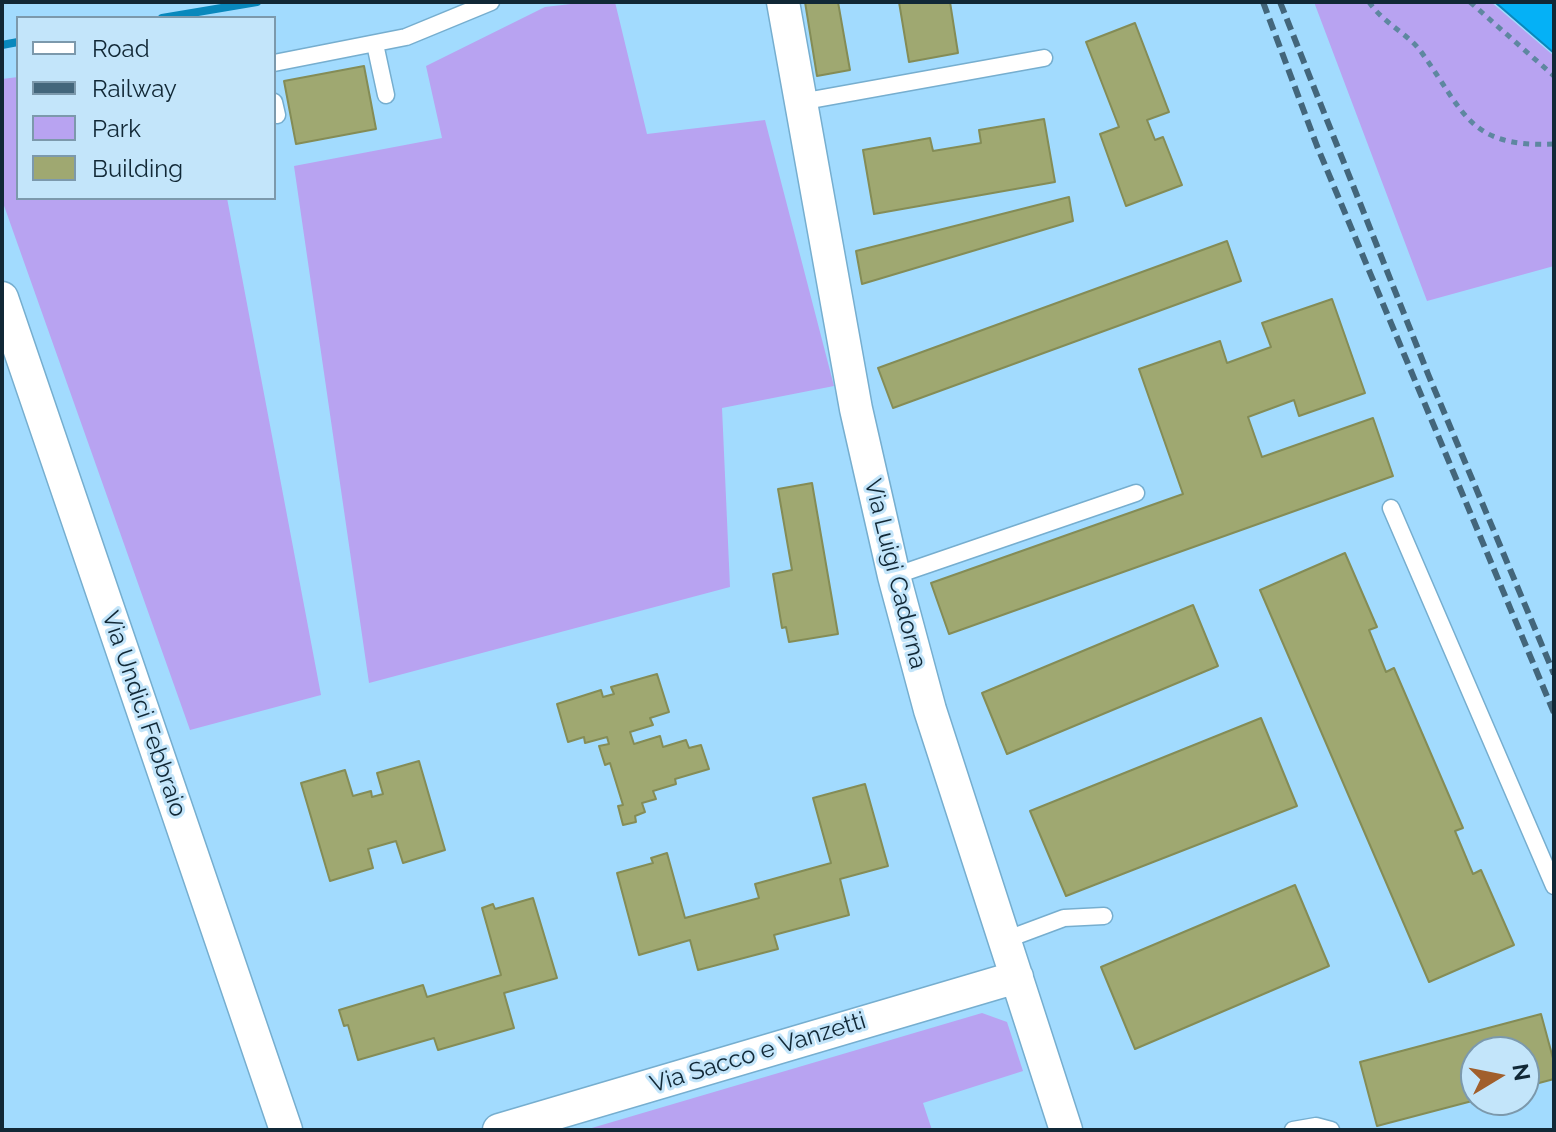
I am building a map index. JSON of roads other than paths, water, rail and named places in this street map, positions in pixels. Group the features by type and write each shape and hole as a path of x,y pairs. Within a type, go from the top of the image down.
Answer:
{"street":[{"name":"Via Luigi Cadorna","path":"783,2 861,436 894,576 925,695 1066,1130"},
{"name":"Via Undici Febbraio","path":"2,298 286,1130"},
{"name":"Via Sacco e Vanzetti","path":"499,1130 1017,977"}],"lane":[{"path":"276,63 406,37 491,2"},
{"path":"375,44 386,95"},
{"path":"800,102 1044,58"},
{"path":"894,576 1136,493"},
{"path":"1391,508 1554,886"},
{"path":"1005,940 1064,918 1104,916"},
{"path":"1293,1130 1316,1126 1331,1130"}],"water":[{"path":"1554,2 1554,53 1496,3"}],"waterway":[{"path":"174,16 257,2"},
{"path":"2,45 16,42"}],"railway":[{"path":"1263,2 1317,146 1554,713"},
{"path":"1280,2 1428,374 1554,674"}]}
